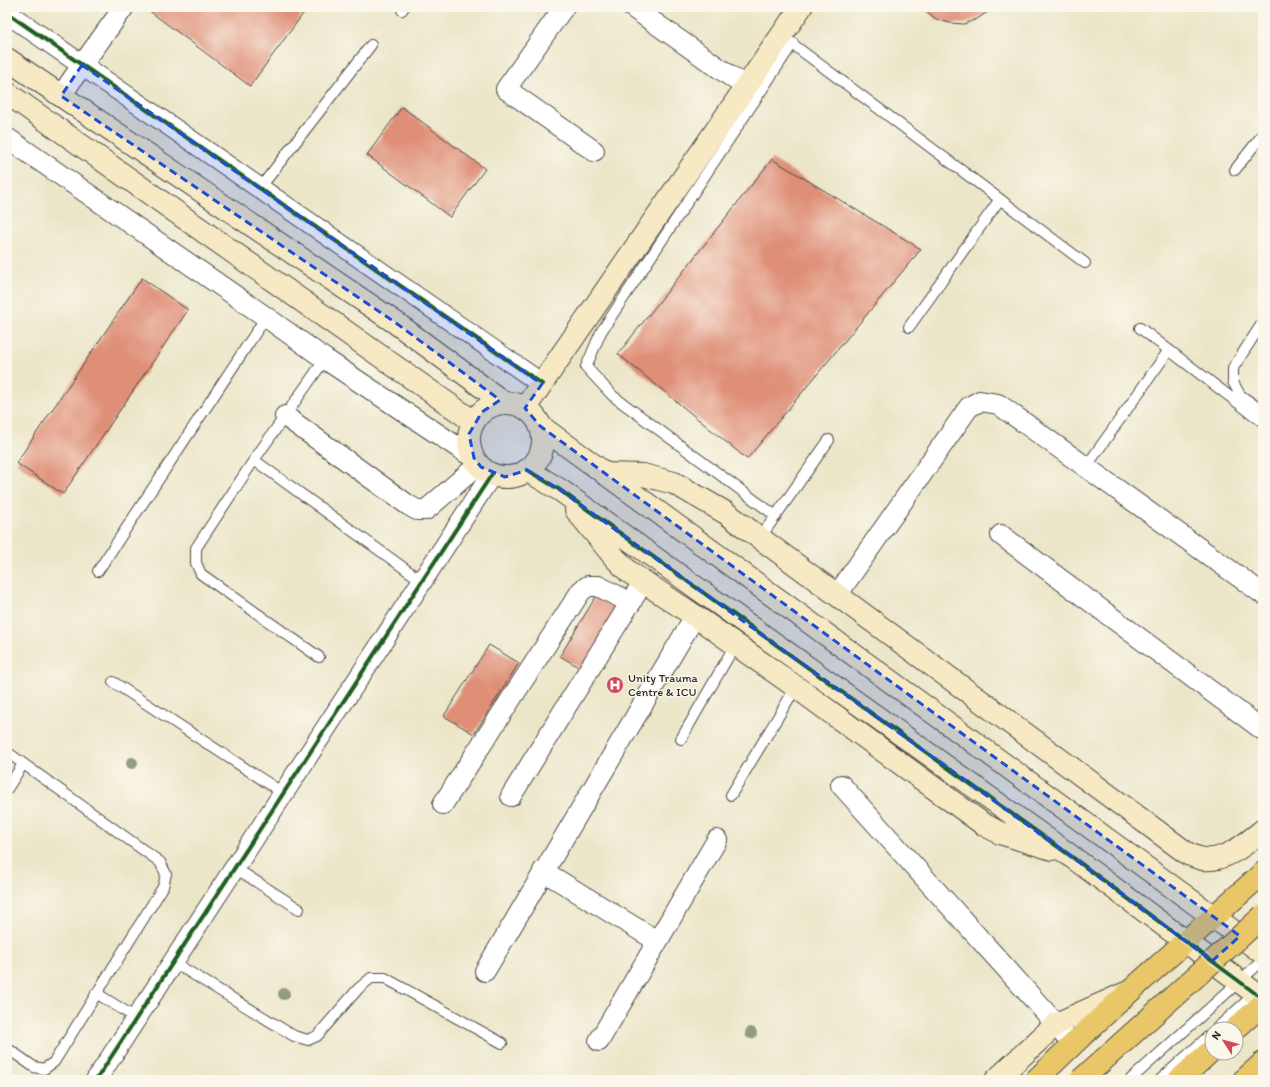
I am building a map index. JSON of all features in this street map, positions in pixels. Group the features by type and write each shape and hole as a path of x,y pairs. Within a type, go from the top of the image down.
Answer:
{"highway":[{"path":"1036,1080 1072,1044 1131,990 1263,873"},
{"path":"1081,1080 1263,916"},
{"path":"1240,1021 1257,993"},
{"path":"1179,1080 1204,1057"},
{"path":"1244,1080 1263,1063"}],"street":[{"path":"61,96 124,7"},
{"path":"564,7 506,89 594,151"},
{"path":"632,7 746,87"},
{"path":"525,408 746,87 786,40 801,7"},
{"path":"7,13 542,384"},
{"path":"7,59 396,323 504,403"},
{"path":"7,93 474,422"},
{"path":"7,138 325,359 482,465 505,477 516,475 527,470 536,461 541,450 543,438 540,426 534,416 525,408 515,404 504,403 492,405 482,412 474,422 469,434 470,446 482,465"},
{"path":"837,595 969,407 980,401 998,404 1263,594"},
{"path":"285,416 417,510 426,510 482,465"},
{"path":"540,426 1263,952"},
{"path":"96,1080 422,581 482,465"},
{"path":"527,470 560,490 1068,854 1257,993"},
{"path":"605,474 643,475 674,483 726,513 1188,854 1204,859 1224,857 1247,844 1263,830"},
{"path":"560,490 615,558 629,572 796,687 983,824 1000,833 1068,854"},
{"path":"1001,536 1263,730"},
{"path":"511,796 644,582"},
{"path":"443,804 581,592 588,586 598,586 631,603"},
{"path":"485,971 695,616"},
{"path":"841,785 1056,1024 1072,1044"},
{"path":"598,1041 717,840"},
{"path":"543,871 657,941"},
{"path":"996,1080 1056,1024 1131,990"}],"lane":[{"path":"776,516 613,396 586,367 601,332 786,40 1085,263"},
{"path":"260,188 371,46"},
{"path":"1235,170 1263,134"},
{"path":"909,327 1000,200"},
{"path":"98,571 266,317"},
{"path":"1263,322 1233,368 1233,382 1240,395 1263,411"},
{"path":"1140,328 1263,422"},
{"path":"1086,467 1168,350"},
{"path":"319,657 201,574 196,563 196,548 254,460 325,359"},
{"path":"760,538 829,440"},
{"path":"254,460 422,581"},
{"path":"681,739 735,645"},
{"path":"113,682 283,793"},
{"path":"731,795 796,687"},
{"path":"7,752 160,862 166,874 163,887 54,1062 44,1069 34,1067 7,1048"},
{"path":"7,789 23,764"},
{"path":"235,868 299,909"},
{"path":"1225,1021 1257,993 1263,960"},
{"path":"173,962 294,1036 308,1040 317,1036 358,989 371,978 385,978 502,1043"},
{"path":"96,993 136,1018"},
{"path":"1130,1080 1257,993"},
{"path":"1160,1080 1204,1040"}],"highlighted area":[{"path":"82,65 542,384 525,408 540,426 1240,936 1212,961 1068,854 560,490 527,470 505,477 481,467 474,458 469,434 482,412 500,400 396,323 61,96"}],"building":[{"path":"144,7 308,7 250,86"},
{"path":"923,7 991,7 989,11 977,19 964,24 950,23 936,19"},
{"path":"402,107 485,169 450,217 367,155"},
{"path":"772,159 921,249 747,459 618,354"},
{"path":"142,278 188,310 63,494 16,463"},
{"path":"598,593 620,607 582,669 560,656"},
{"path":"489,645 519,663 474,734 444,716"}],"cycle path":[{"path":"7,13 542,384"},
{"path":"527,470 560,490 1068,854 1263,999"},
{"path":"96,1080 492,474"}],"place":[{"name":"Unity Trauma Centre & ICU","path":"615,685"}]}
